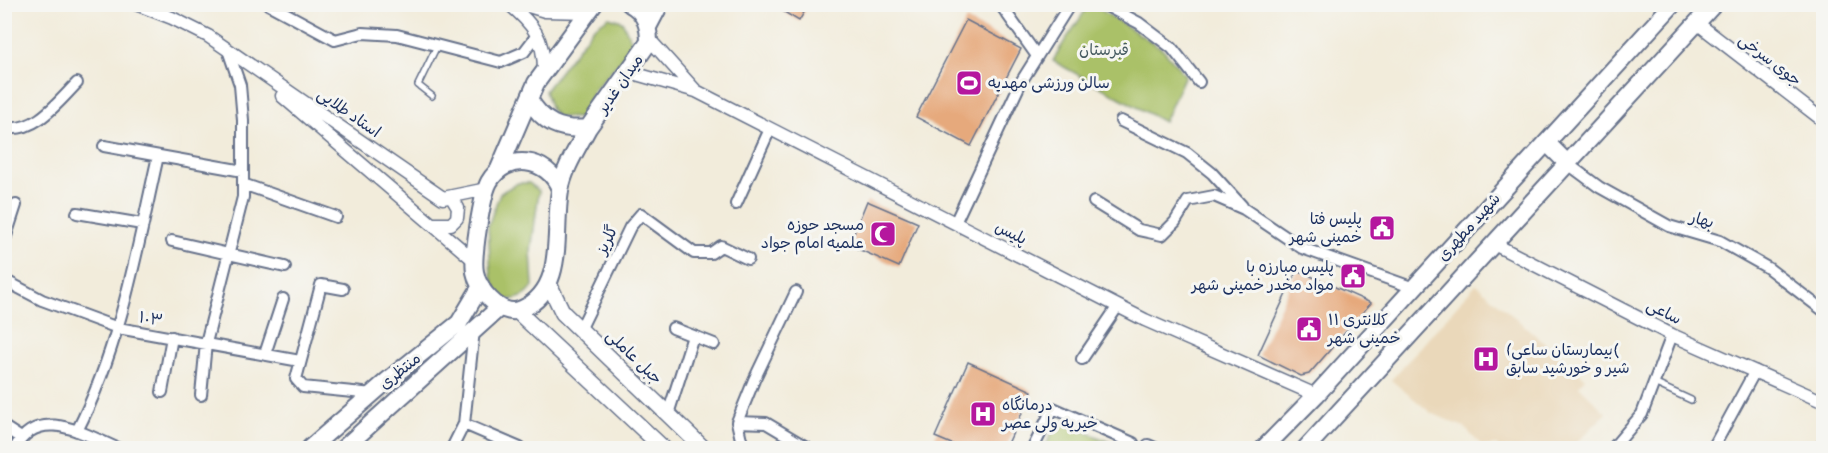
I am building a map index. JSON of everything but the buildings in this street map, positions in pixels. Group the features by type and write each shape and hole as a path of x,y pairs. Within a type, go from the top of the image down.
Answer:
{"main road":[{"path":"630,4 638,8 649,32"},
{"name":"میدان غدیر","path":"529,99 537,112 549,124 571,130 588,128 629,72 660,4"},
{"name":"شهید مطهری","path":"1264,448 1316,395 1673,4"},
{"name":"شهید مطهری","path":"1306,448 1714,4"},
{"path":"588,128 560,189 555,257 549,284 535,303 517,311 499,308 483,292 474,271 479,218 486,189 499,169 529,99 544,71 591,8"},
{"path":"1547,143 1568,164"},
{"path":"499,169 515,163 532,162 547,168 556,179 560,189"},
{"name":"جبل عاملی","path":"549,284 563,314 703,448"},
{"name":"منتظری","path":"310,448 459,323 481,286"},
{"name":"منتظری","path":"344,448 499,308"},
{"path":"517,311 663,448"}],"street":[{"name":"استاد طلایی","path":"135,4 172,18 208,36 443,198 452,198"},
{"path":"268,4 335,40 362,33 397,35 501,62 524,52 537,35"},
{"path":"509,4 531,22 544,51 544,71"},
{"path":"522,4 545,11 591,8"},
{"path":"1000,4 1036,56"},
{"path":"955,223 1021,82 1070,4"},
{"path":"1103,4 1139,23 1172,48 1199,82"},
{"name":"جوی سرخی","path":"1697,23 1824,121"},
{"path":"649,32 696,91"},
{"name":"استاد طلایی","path":"228,51 475,261"},
{"path":"201,395 206,343 243,197 243,120 240,85 228,51"},
{"path":"629,72 696,91"},
{"path":"4,127 23,127 45,116 77,83"},
{"name":"پلیس","path":"696,91 1118,306 1316,395"},
{"path":"1121,121 1187,153 1212,173 1244,209"},
{"path":"736,204 770,129"},
{"path":"104,146 243,171"},
{"path":"77,431 94,398 118,328 158,156"},
{"name":"بهار","path":"1568,164 1599,187 1669,225 1720,241 1768,268 1824,311"},
{"path":"243,184 336,217"},
{"path":"434,224 451,224 458,218 458,208 452,198 486,189"},
{"path":"1094,202 1139,230 1162,235 1175,222 1188,201 1214,196 1244,209 1302,248 1414,288"},
{"path":"4,242 16,205"},
{"path":"77,213 142,224"},
{"name":"گلریز","path":"580,330 630,227 641,214 694,253 711,253 722,246 748,259"},
{"path":"171,241 285,267"},
{"name":"ساعی","path":"1494,244 1672,335 1824,402"},
{"name":"۱۰۳","path":"4,280 42,300 118,328 300,361"},
{"path":"343,289 321,285 296,379 303,387 373,393"},
{"path":"743,448 738,422 754,380 796,292"},
{"path":"265,354 283,299"},
{"path":"1082,359 1118,306"},
{"path":"673,328 714,344"},
{"path":"452,448 464,424 474,330"},
{"path":"1613,448 1642,414 1672,335"},
{"path":"668,414 693,336"},
{"path":"162,392 172,338"},
{"path":"1713,448 1755,371"},
{"path":"1033,448 1053,408 1133,443 1131,448"},
{"path":"738,422 766,423 808,448"},
{"path":"464,424 520,448"},
{"path":"15,448 21,438 39,426 52,425 77,431 117,448"},
{"path":"4,427 21,438"},
{"path":"1820,448 1824,442"}],"lane":[{"path":"432,96 418,85 437,45"},
{"path":"1654,383 1691,400"}],"shaded area":[{"name":"(بیمارستان ساعی( شیر و خورشید سابق","path":"1476,284 1585,378 1579,386 1606,413 1572,448 1482,446 1464,427 1431,413 1391,380"}],"green space":[{"name":"قبرستان","path":"1088,5 1093,5 1163,49 1185,75 1164,122 1053,61"},
{"path":"609,17 622,21 632,42 622,59 594,90 580,118 558,117 551,110 545,91 593,28"},
{"path":"518,183 529,183 539,191 531,251 533,286 523,296 500,300 491,276 488,226 500,193"},
{"path":"1058,419 1122,448 1045,448"}],"place":[{"name":"سالن ورزشی مهدیه","path":"969,83"},
{"name":"پلیس فتا خمینی شهر","path":"1382,228"},
{"name":"مسجد حوزه علمیه امام جواد","path":"883,234"},
{"name":"پلیس مبارزه با مواد مخدر خمینی شهر","path":"1353,276"},
{"name":"کلانتری ۱۱ خمینی شهر","path":"1309,329"},
{"name":"(بیمارستان ساعی( شیر و خورشید سابق","path":"1486,359"},
{"name":"درمانگاه خیریه ولی عصر","path":"983,414"}]}
